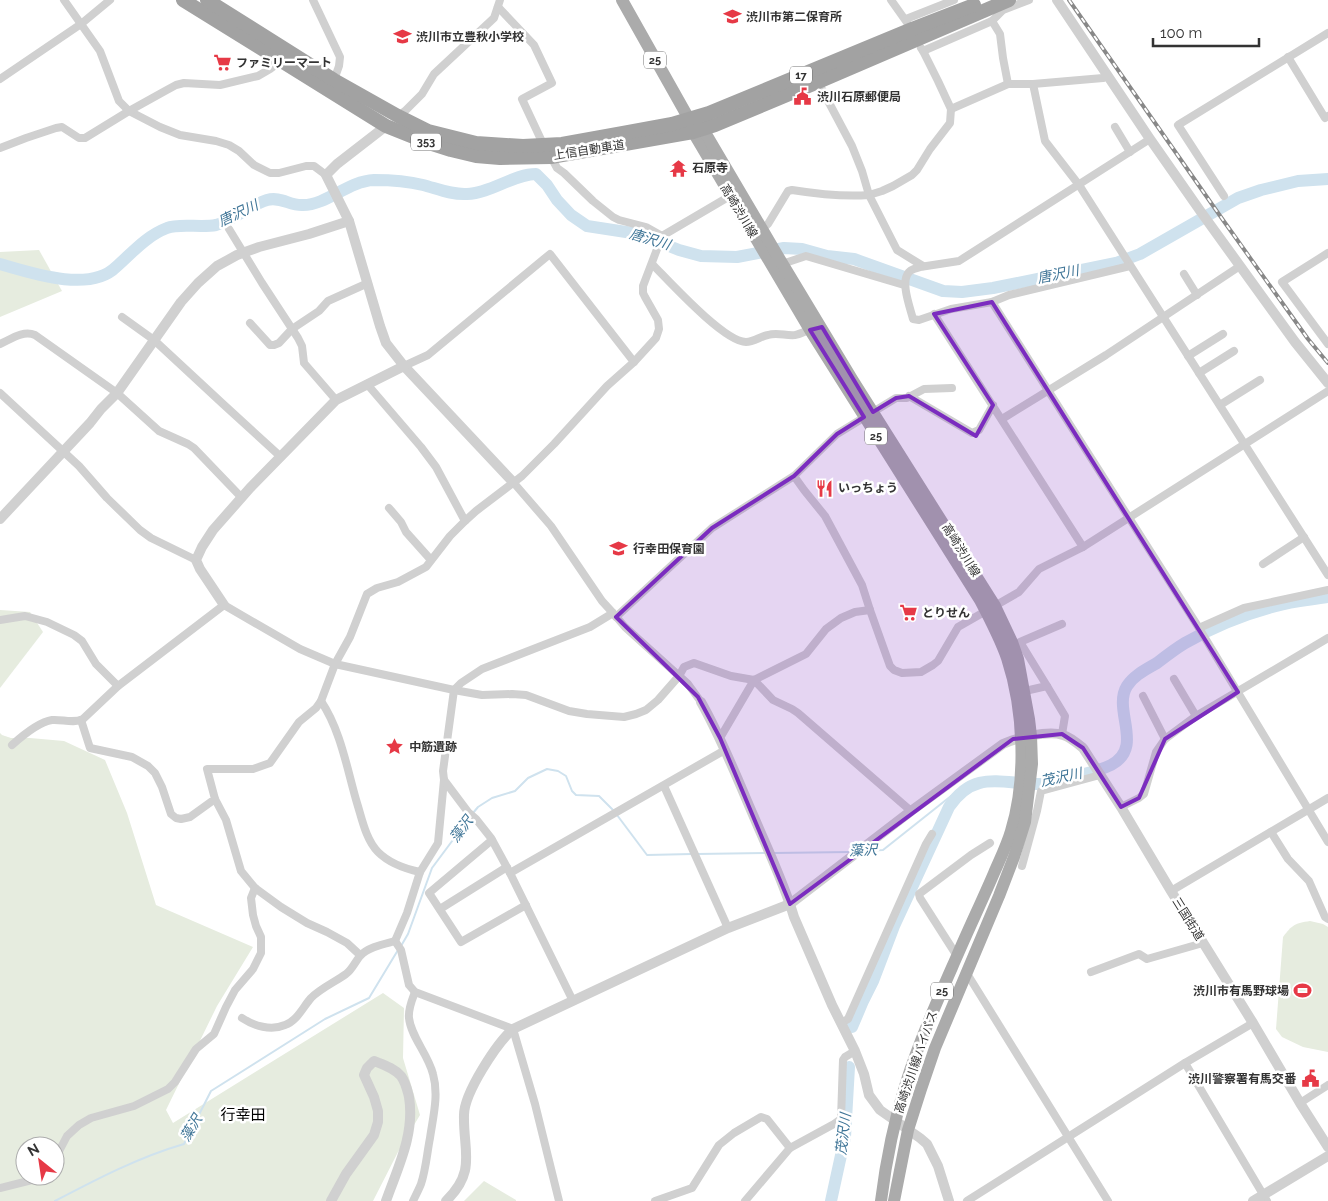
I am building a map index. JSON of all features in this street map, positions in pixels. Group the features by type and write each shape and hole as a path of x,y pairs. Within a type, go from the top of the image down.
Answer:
{"highway":[{"name":"上信自動車道","path":"183,0 386,126 451,150 476,156 500,158 695,127 818,82 915,35"},
{"name":"上信自動車道","path":"207,0 334,80 428,131 476,143 523,146 547,151"},
{"name":"上信自動車道","path":"695,127 709,113 1009,0"}],"main road":[{"name":"25","path":"622,0 695,127"},
{"name":"高崎渋川線","path":"695,127 730,196 776,261 868,415 991,609"},
{"name":"高崎渋川線","path":"695,127 762,229 765,245"},
{"name":"高崎渋川線バイパス","path":"991,609 1012,642 1018,659 1024,691 1026,737"},
{"name":"高崎渋川線バイパス","path":"881,1201 884,1172 906,1082 921,1041 1011,832 1032,764 1007,658 991,609"},
{"name":"高崎渋川線バイパス","path":"894,1201 908,1130 935,1048 999,896 1025,822 1025,783"}],"street":[{"path":"64,0 100,51 119,101 129,111 180,135 229,145 239,151 254,165 270,173 314,166 326,175 349,221 386,343 404,366 552,526 602,601 614,615 688,684 701,702 720,738 794,917 855,1051 869,1095 880,1110 927,1144 938,1166 949,1201"},
{"path":"0,79 81,24 110,0"},
{"path":"312,0 340,56 334,80"},
{"path":"762,229 768,224 788,191 854,196 882,191 893,186 918,170 950,123 951,109 938,81 915,35 891,0"},
{"path":"915,35 954,0"},
{"path":"987,8 1003,10 1029,0"},
{"path":"1057,0 1150,139 1294,342 1328,383"},
{"path":"326,175 336,164 405,111 422,94 434,74 494,18 499,2"},
{"path":"499,2 534,45 552,83 522,99 557,168 564,172 593,201 613,217 618,220 646,226 662,236"},
{"path":"987,8 1000,34 1002,58 1008,84"},
{"path":"1224,196 1178,125 1328,32"},
{"path":"1288,57 1327,119"},
{"path":"0,148 62,127 79,138 85,138 164,90 184,83 220,85 258,76 274,66 276,58"},
{"path":"951,109 1008,84 1033,84 1103,78"},
{"path":"818,82 852,146 869,194 897,250 922,266"},
{"path":"1033,84 1045,141 1079,185 1328,575"},
{"path":"1114,127 1130,152"},
{"path":"1128,262 1009,295 992,302 951,309 919,320 913,319 904,284 910,272 922,266 959,262 1150,139"},
{"path":"360,955 347,943 307,924 255,888 241,870 226,820 215,799 207,769 253,769 270,763 299,722 316,708 321,701 335,664 350,637 367,594 377,588 398,582 426,567 450,536 465,521 522,476 607,386 634,362 656,338 659,330 658,320 643,293 643,286 662,236 730,196"},
{"path":"0,519 116,393 181,302 217,266 244,252 349,221"},
{"path":"229,229 298,338 302,346 304,363 336,400"},
{"path":"1328,253 1282,282 1328,344"},
{"path":"196,560 213,530 336,400 428,355 550,254 634,362"},
{"path":"776,261 806,256 904,284"},
{"path":"652,264 691,304 726,333 744,342 770,334 794,335 816,329"},
{"path":"1002,419 1240,266"},
{"path":"1184,274 1197,295"},
{"path":"250,323 270,345 274,345 279,343 292,329 318,311 328,301 368,283"},
{"path":"992,302 1200,628 1328,842"},
{"path":"934,314 1083,547"},
{"path":"122,316 154,340 281,457"},
{"path":"0,344 29,332 35,335 116,393 159,431 194,448 242,498"},
{"path":"1188,356 1223,334"},
{"path":"1199,373 1234,351"},
{"path":"1220,405 1260,380"},
{"path":"367,384 436,467 465,521"},
{"path":"242,1018 262,1027 275,1028 285,1025 293,1020 312,997 349,972 360,955 373,948 395,941 407,913 420,872 438,843 444,780 443,771 454,690 460,683 482,669 590,628 614,615 712,528 794,476 837,434 896,398 909,396 924,389 952,388"},
{"path":"794,476 825,516 862,585 890,666 902,673 921,672 938,661 958,627 1019,592 1039,569 1083,547 1328,391"},
{"path":"0,393 79,466 107,498 140,530 196,560 224,605 300,649 335,664 454,690 482,695 526,695 569,711 624,716 646,710 658,700 679,676 684,667 694,663 731,676 754,680 773,700 798,713 911,811"},
{"path":"909,396 972,433 979,430 993,405"},
{"path":"389,508 401,522 406,532 431,560"},
{"path":"1263,564 1304,537"},
{"path":"1200,628 1244,608 1328,590"},
{"path":"12,745 46,722 52,720 78,722 118,686 224,605"},
{"path":"720,738 754,680 807,653 826,629 840,618 855,612 870,610"},
{"path":"0,620 24,616 47,622 74,635 82,641 96,664 118,686"},
{"path":"446,1201 454,1194 464,1174 467,1158 464,1114 466,1101 472,1087 500,1043 513,1030 728,928 790,904 911,811 1003,744 1026,737 1062,734 1065,716 1020,642 1062,624"},
{"path":"1121,807 1144,794 1156,752 1165,739 1196,716 1328,638"},
{"path":"1174,679 1196,716"},
{"path":"1024,691 1047,686"},
{"path":"1143,696 1165,739"},
{"path":"321,701 336,730 360,813 372,845 389,860 420,872"},
{"path":"81,720 90,748 132,757 148,766 162,787 171,814 176,818 181,819 190,816 215,799"},
{"name":"三国街道","path":"1062,734 1083,748 1095,765 1253,1023 1300,1104 1328,1147"},
{"path":"440,909 664,786 725,750"},
{"path":"1022,866 1041,791 1100,775"},
{"path":"444,780 492,840 509,870 573,1000"},
{"path":"664,786 728,928"},
{"path":"1171,891 1328,798"},
{"path":"1271,832 1288,859 1309,881 1325,917 1328,919"},
{"path":"841,1023 848,1019 874,957 932,834"},
{"path":"492,840 430,893 461,942 526,904"},
{"path":"957,956 919,894 990,843"},
{"path":"65,1140 79,1125 91,1118 134,1106 168,1089 175,1082 196,1049 214,1034 235,990 253,969 261,953 261,937 253,915 251,898 255,888"},
{"path":"395,941 401,950 410,984 415,992 513,1030"},
{"path":"1090,972 1139,954 1147,959 1203,943"},
{"path":"966,972 1108,1201"},
{"path":"413,1201 421,1184 426,1161 436,1091 433,1074 426,1055 411,1029 408,1017 415,992"},
{"path":"967,1201 1185,1063 1253,1023"},
{"path":"513,1030 535,1104 559,1201"},
{"path":"744,1201 790,1148 841,1119 844,1060 845,1057 855,1051"},
{"path":"331,1201 346,1174 374,1135 378,1122 378,1112 374,1097 364,1075 374,1061 389,1066 400,1074 406,1084 411,1110 406,1144 386,1201"},
{"path":"1185,1063 1265,1198"},
{"path":"1300,1104 1328,1085"},
{"path":"655,1201 692,1188 719,1145 761,1116 767,1119 790,1148"},
{"path":"1254,1201 1265,1198 1328,1156"},
{"path":"0,1188 15,1184"}],"highlighted area":[{"path":"992,302 1238,692 1165,739 1139,798 1121,807 1083,748 1062,734 1013,739 790,904 720,738 698,697 616,617 712,528 794,476 837,434 864,417 810,330 822,327 873,412 896,398 909,396 976,436 993,405 934,314"}],"shaded area":[{"path":"39,250 62,291 0,317 0,252"},
{"path":"0,610 30,612 43,632 0,688"},
{"path":"0,733 11,738 64,741 105,760 127,813 156,905 253,947 217,1006 166,1110 173,1123 383,993 404,1008 403,1058 420,1115 398,1152 373,1201 0,1201"},
{"name":"渋川市有馬野球場","path":"1310,921 1328,927 1328,1052 1303,1047 1282,1037 1276,1029 1283,937 1294,925"},
{"path":"484,1181 516,1200 516,1201 464,1201"}],"waterway":[{"name":"唐沢川","path":"0,264 60,279 91,279 105,275 159,231 178,226 216,225 267,200 277,199 298,205 312,204 355,184 374,180 411,183 450,193 467,194 476,193 519,177 536,174 571,215 587,226 639,234 679,250 701,256 737,257 784,248 802,249 827,256 854,259 943,291 962,292 993,288 1116,263 1140,254 1238,198 1298,181 1328,179"},
{"name":"茂沢川","path":"852,1027 873,981 894,926 949,807 959,795 969,787 980,783 1002,781 1041,784 1100,770 1111,765 1121,757 1126,748 1127,738 1123,696 1127,686 1137,675 1185,643 1229,622 1282,604 1328,597"},
{"name":"藻沢","path":"473,813 478,807 492,798 515,791 528,778 547,769 558,771 566,776 572,791 576,795 599,796 614,811"},
{"name":"藻沢","path":"867,851 883,850 951,796 957,796"},
{"name":"藻沢","path":"617,815 647,855 692,854"},
{"name":"藻沢","path":"401,946 408,934 432,868 470,817"},
{"name":"藻沢","path":"774,853 850,852"},
{"name":"藻沢","path":"697,854 765,853"},
{"name":"藻沢","path":"55,1201 134,1162 184,1144 211,1091 325,1019 369,998 398,950"},
{"name":"茂沢川","path":"831,1201 845,1137 849,1067"}],"railway":[{"path":"1069,0 1223,220 1308,339 1328,363"}],"place":[{"name":"渋川市第二保育所","path":"732,17"},
{"name":"渋川市立豊秋小学校","path":"402,37"},
{"name":"ファミリーマート","path":"222,63"},
{"name":"渋川石原郵便局","path":"803,97"},
{"name":"石原寺","path":"678,168"},
{"name":"いっちょう","path":"824,488"},
{"name":"行幸田保育園","path":"619,549"},
{"name":"とりせん","path":"908,613"},
{"name":"中筋遺跡","path":"395,747"},
{"name":"渋川市有馬野球場","path":"1303,991"},
{"name":"渋川警察署有馬交番","path":"1310,1079"}],"district":[{"name":"行幸田","path":"243,1115"}]}
